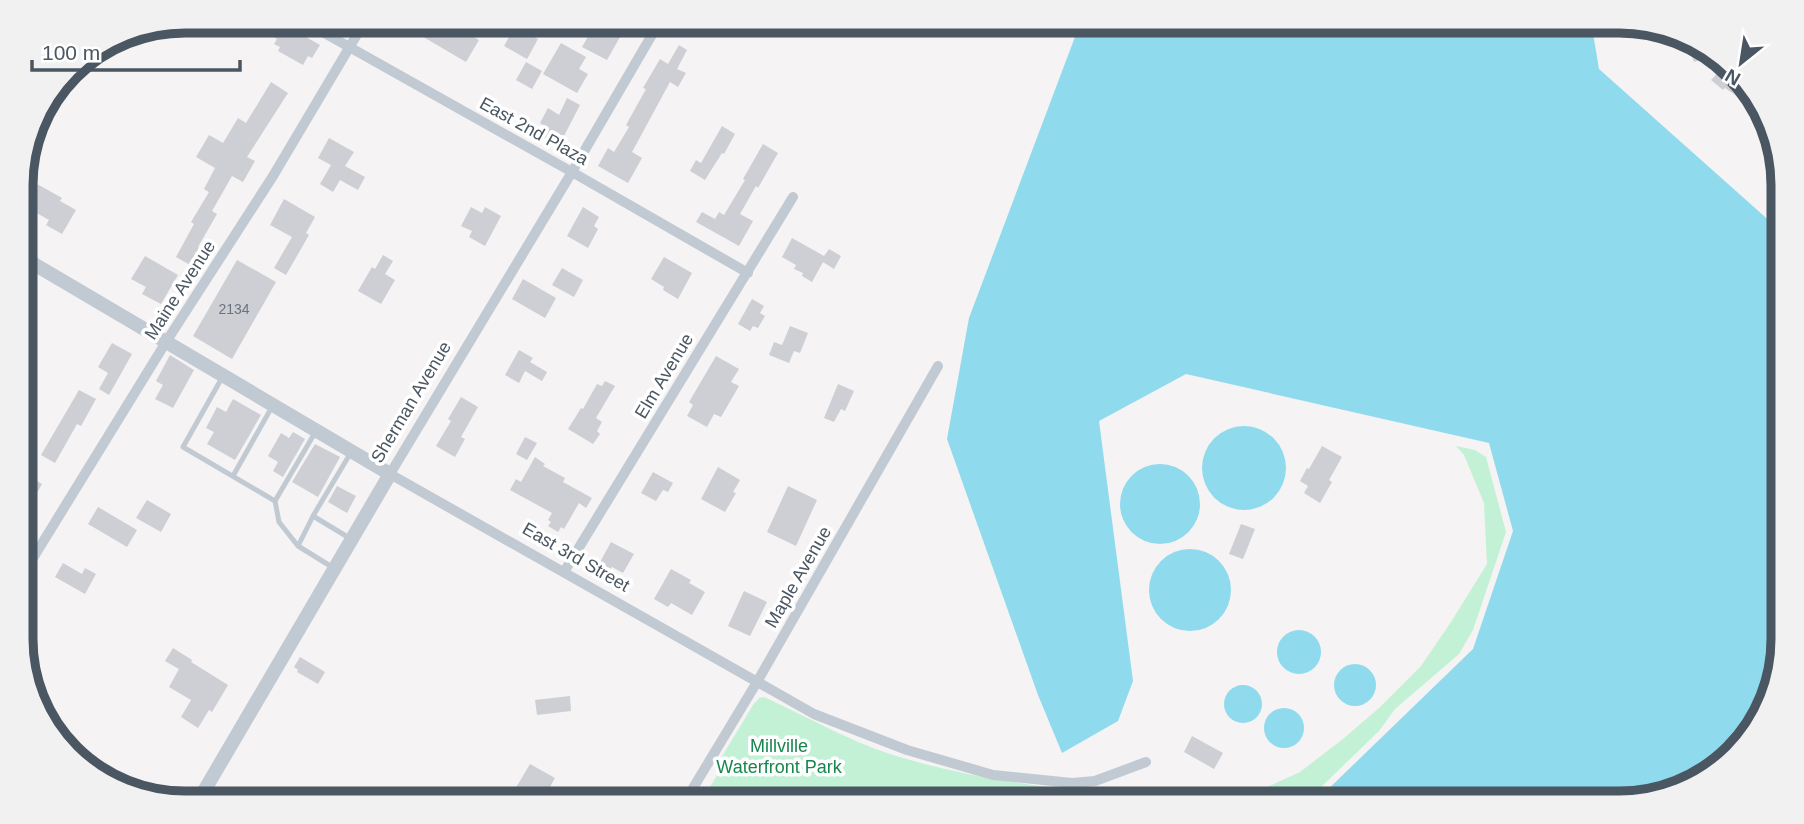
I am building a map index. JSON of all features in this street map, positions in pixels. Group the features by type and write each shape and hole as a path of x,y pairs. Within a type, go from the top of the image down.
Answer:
{"street":[{"name":"East 2nd Plaza","path":"325,34 748,272"},
{"name":"Maine Avenue","path":"33,558 166,342 273,176 357,34"},
{"name":"Sherman Avenue","path":"204,791 653,34"},
{"name":"Elm Avenue","path":"564,572 793,197"},
{"name":"East 3rd Street","path":"34,264 390,474 814,714 907,750 993,775 1072,783 1095,781 1146,762"},
{"name":"Maple Avenue","path":"691,791 757,682 938,366"}],"lane":[{"path":"223,376 183,447 275,501"},
{"path":"233,476 273,405"},
{"path":"317,431 275,501 279,522 298,546 334,568"},
{"path":"298,546 352,451"},
{"path":"313,516 352,540"}],"green space":[{"path":"1456,446 1475,450 1486,457 1506,532 1473,630 1459,654 1395,709 1379,731 1319,789 1260,790 1300,772 1379,708 1421,666 1487,564 1484,503 1464,455"},
{"name":"Millville Waterfront Park","path":"764,697 885,752 972,775 1070,790 708,791 721,769 718,763 759,698"},
{"path":"1100,789 1199,790 1100,790"}],"water":[{"path":"1076,33 1593,33 1599,69 1771,222 1771,639 1766,678 1755,706 1733,739 1719,753 1686,775 1649,788 1327,790 1473,649 1513,531 1489,443 1186,374 1099,421 1133,681 1118,721 1062,753 1038,695 947,439 969,318"},
{"path":"1244,426 1267,433 1279,445 1286,468 1279,491 1267,503 1244,510 1221,503 1209,491 1202,468 1209,445 1221,433"},
{"path":"1160,464 1175,467 1188,476 1197,489 1200,504 1197,519 1188,532 1175,541 1160,544 1145,541 1132,532 1123,519 1120,504 1123,489 1132,476 1145,467"},
{"path":"1190,549 1206,552 1219,561 1228,574 1231,590 1228,606 1219,619 1206,628 1190,631 1174,628 1161,619 1152,606 1149,590 1152,574 1161,561 1174,552"},
{"path":"1299,630 1314,637 1321,652 1314,667 1299,674 1284,667 1277,652 1284,637"},
{"path":"1355,664 1370,670 1376,685 1370,700 1355,706 1340,700 1334,685 1340,670"},
{"path":"1243,685 1257,690 1262,704 1257,718 1243,723 1229,718 1224,704 1229,690"},
{"path":"1284,708 1298,714 1304,728 1298,742 1284,748 1270,742 1264,728 1270,714"}],"building":[{"path":"268,34 301,34 320,45 312,58 308,56 303,65 278,51 280,47 274,44 277,39"},
{"path":"418,34 468,34 479,40 466,62"},
{"path":"511,34 529,34 538,39 527,59 504,46"},
{"path":"590,34 622,34 607,60 582,47"},
{"path":"561,43 586,57 579,69 588,74 577,93 543,74"},
{"path":"679,45 687,50 677,69 686,73 678,87 670,82 632,152 642,158 628,183 598,166 608,148 614,152 629,127 626,125 660,59 668,64"},
{"path":"1690,52 1695,54 1703,59 1694,62"},
{"path":"526,62 542,71 532,89 516,80"},
{"path":"271,82 288,93 247,157 255,161 243,182 232,176 212,211 217,214 198,247 202,249 192,266 176,257 194,224 191,222 209,192 204,189 215,168 196,157 209,135 223,143 238,118 246,123"},
{"path":"567,98 580,105 563,138 559,136 555,143 542,137 548,128 540,123 548,108 559,115"},
{"path":"722,126 735,134 705,180 690,171 696,160 701,163"},
{"path":"329,138 354,152 345,166 365,177 358,190 340,180 333,192 320,184 331,165 318,158"},
{"path":"763,144 778,153 740,214 753,221 739,246 696,222 702,212 715,219 719,212 724,215"},
{"path":"34,182 62,198 60,201 76,210 62,234 46,225 49,220 34,211"},
{"path":"284,199 315,217 306,233 309,235 286,275 274,268 292,237 270,225"},
{"path":"471,207 482,213 485,207 501,216 485,246 469,237 472,231 461,226"},
{"path":"583,207 599,217 594,226 598,229 588,248 567,236"},
{"path":"792,238 824,256 829,249 841,256 834,269 823,262 812,282 802,276 803,273 794,269 796,265 782,257"},
{"path":"383,255 393,261 385,274 395,280 381,304 358,291 372,267 375,269"},
{"path":"145,256 178,275 161,304 142,294 146,287 131,279"},
{"path":"664,257 692,273 678,299 651,279"},
{"path":"237,260 276,282 232,359 193,336"},
{"path":"562,268 583,280 574,297 552,285"},
{"path":"523,279 556,298 545,318 512,299"},
{"path":"752,299 764,306 760,313 765,316 758,328 753,326 750,331 738,324"},
{"path":"790,326 808,333 800,353 794,351 789,363 769,355 774,342 782,345"},
{"path":"112,343 132,354 109,395 99,389 108,373 98,367"},
{"path":"519,350 533,358 530,362 547,372 542,381 525,371 519,383 505,375"},
{"path":"170,355 194,370 173,408 155,399 163,385 156,381"},
{"path":"716,356 739,369 731,382 739,386 721,417 714,414 707,427 687,416 693,405 689,402"},
{"path":"605,381 615,386 596,418 602,422 597,431 600,434 593,444 568,429 597,384 602,386"},
{"path":"838,384 854,391 845,411 841,409 834,422 824,418"},
{"path":"79,390 96,399 81,426 77,424 55,463 41,455"},
{"path":"461,397 478,407 461,437 465,439 455,457 436,446"},
{"path":"233,399 261,415 235,460 207,444 214,432 206,428 217,407 226,412"},
{"path":"293,432 305,439 283,477 273,471 278,462 268,456 281,433 289,438"},
{"path":"525,437 537,443 527,460 516,454"},
{"path":"315,444 340,457 318,497 292,482"},
{"path":"1322,446 1342,457 1320,503 1304,493 1308,486 1300,481"},
{"path":"535,457 545,464 543,466 565,478 563,482 592,498 586,508 579,503 564,529 561,527 558,532 548,526 552,513 510,490 516,479 521,482"},
{"path":"718,467 740,480 725,512 701,499"},
{"path":"653,472 673,483 668,492 663,490 656,501 641,493"},
{"path":"33,479 42,484 33,499"},
{"path":"337,486 356,496 347,513 328,502"},
{"path":"788,486 817,500 796,546 767,532"},
{"path":"147,500 171,514 161,532 136,518"},
{"path":"98,507 137,530 127,547 88,524"},
{"path":"1241,524 1255,529 1243,559 1229,554"},
{"path":"611,542 634,554 623,573 612,567 609,570 599,564"},
{"path":"63,563 82,574 85,568 96,574 85,594 55,577"},
{"path":"671,569 705,592 692,615 671,603 668,607 654,599"},
{"path":"744,591 767,602 750,636 728,626"},
{"path":"173,648 228,685 212,712 209,710 198,728 181,717 191,700 169,687 179,669 165,661"},
{"path":"300,657 325,672 318,684 297,672 294,667"},
{"path":"570,696 571,711 537,715 535,700"},
{"path":"1192,736 1223,753 1214,769 1184,752"},
{"path":"530,764 555,778 548,791 514,791"}]}
